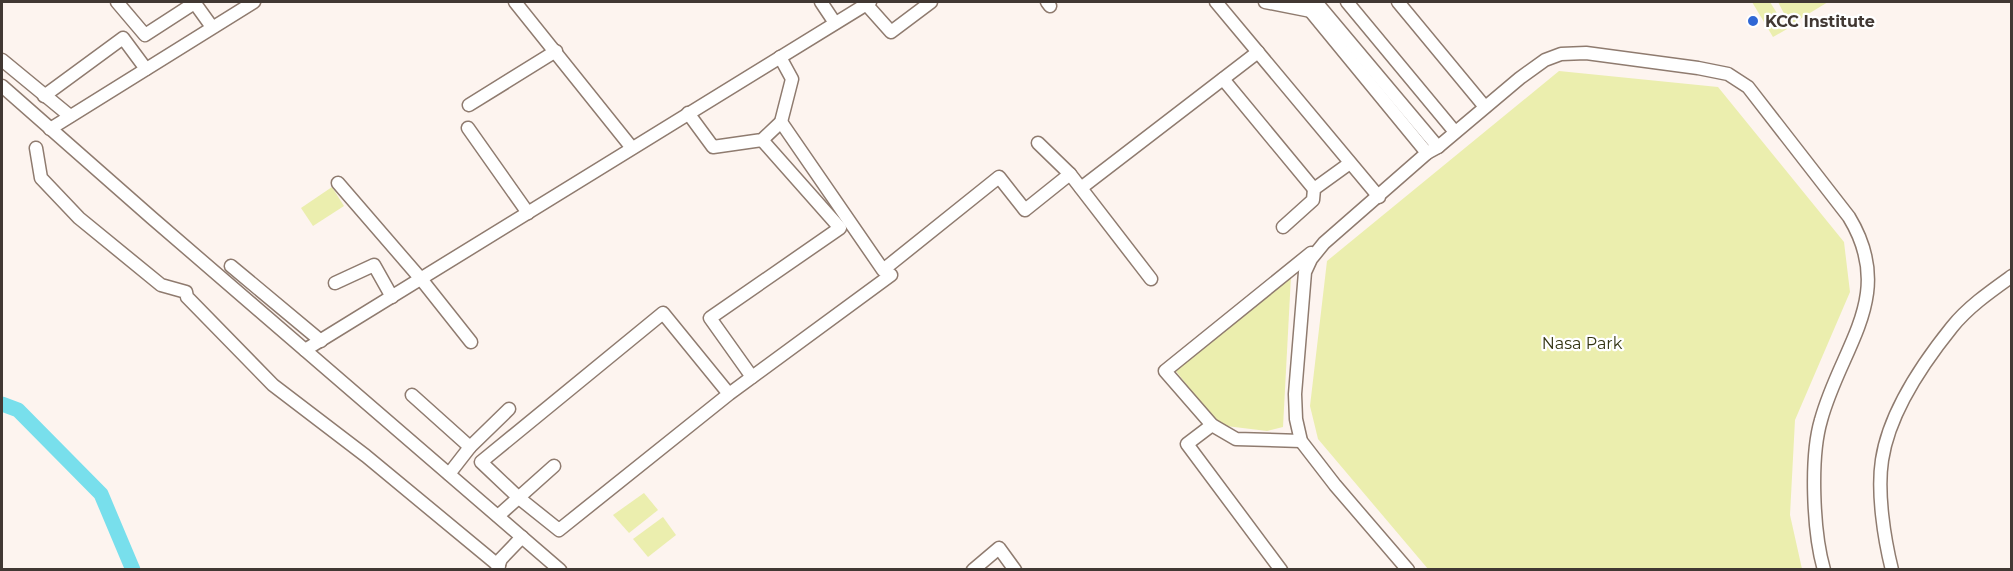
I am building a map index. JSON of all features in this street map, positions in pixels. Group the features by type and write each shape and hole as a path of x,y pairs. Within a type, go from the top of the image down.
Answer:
{"street":[{"path":"117,2 145,35 195,2 212,27"},
{"path":"50,129 254,2"},
{"path":"515,2 632,148"},
{"path":"821,2 835,23"},
{"path":"305,350 868,3 891,32 931,2"},
{"path":"1216,2 1378,197"},
{"path":"1265,2 1310,5 1432,150"},
{"path":"1347,2 1455,132"},
{"path":"1398,2 1485,106"},
{"path":"45,96 123,38 146,69"},
{"path":"469,105 555,51"},
{"path":"1081,189 1258,52"},
{"path":"1301,441 1236,439 1212,425 1165,371 1324,243 1485,106 1545,60 1561,54 1586,53 1728,74 1748,87 1849,217 1860,236 1869,270 1865,304 1858,331 1829,396 1816,441 1815,500 1818,549 1824,570"},
{"path":"688,113 713,147 762,140 781,122 792,79 780,57"},
{"path":"2,60 70,116"},
{"path":"1222,79 1314,189 1313,200 1283,227"},
{"path":"2,86 560,570"},
{"path":"781,122 883,270 999,177 1025,210 1070,174"},
{"path":"468,129 528,213"},
{"path":"752,377 710,318 840,228 762,140"},
{"path":"1038,143 1070,174 1151,279"},
{"path":"36,148 41,178 79,218 161,285 186,292 187,297 227,340 273,385 366,456 498,568 501,559 522,537"},
{"path":"1314,189 1350,163"},
{"path":"338,183 421,279 471,342"},
{"path":"1324,243 1311,258 1303,283 1295,394 1296,419 1301,441 1335,485 1408,570"},
{"path":"334,283 374,265 392,297"},
{"path":"231,266 321,341"},
{"path":"729,394 663,313 481,462 519,498 559,530 729,394 891,275"},
{"path":"1892,570 1881,504 1881,460 1892,423 1914,381 1953,326 1992,290 2012,276"},
{"path":"412,395 470,447"},
{"path":"449,474 470,447 509,409"},
{"path":"1212,425 1188,444 1281,570"},
{"path":"498,516 554,466"},
{"path":"973,570 999,548 1015,570"}],"green space":[{"path":"1752,2 1770,2 1787,29 1773,37"},
{"path":"1778,2 1828,2 1790,25"},
{"name":"Nasa Park","path":"1559,71 1718,87 1844,242 1850,292 1795,420 1790,515 1802,569 1428,569 1318,439 1310,406 1327,261"},
{"path":"332,187 344,206 313,226 301,208"},
{"path":"1291,276 1283,427 1267,431 1218,425 1175,370"},
{"path":"644,493 658,510 629,533 613,515"},
{"path":"663,517 676,535 648,557 633,539"}],"waterway":[{"path":"2,404 18,410 101,494 133,570"}],"place":[{"name":"KCC Institute","path":"1753,21"}]}
